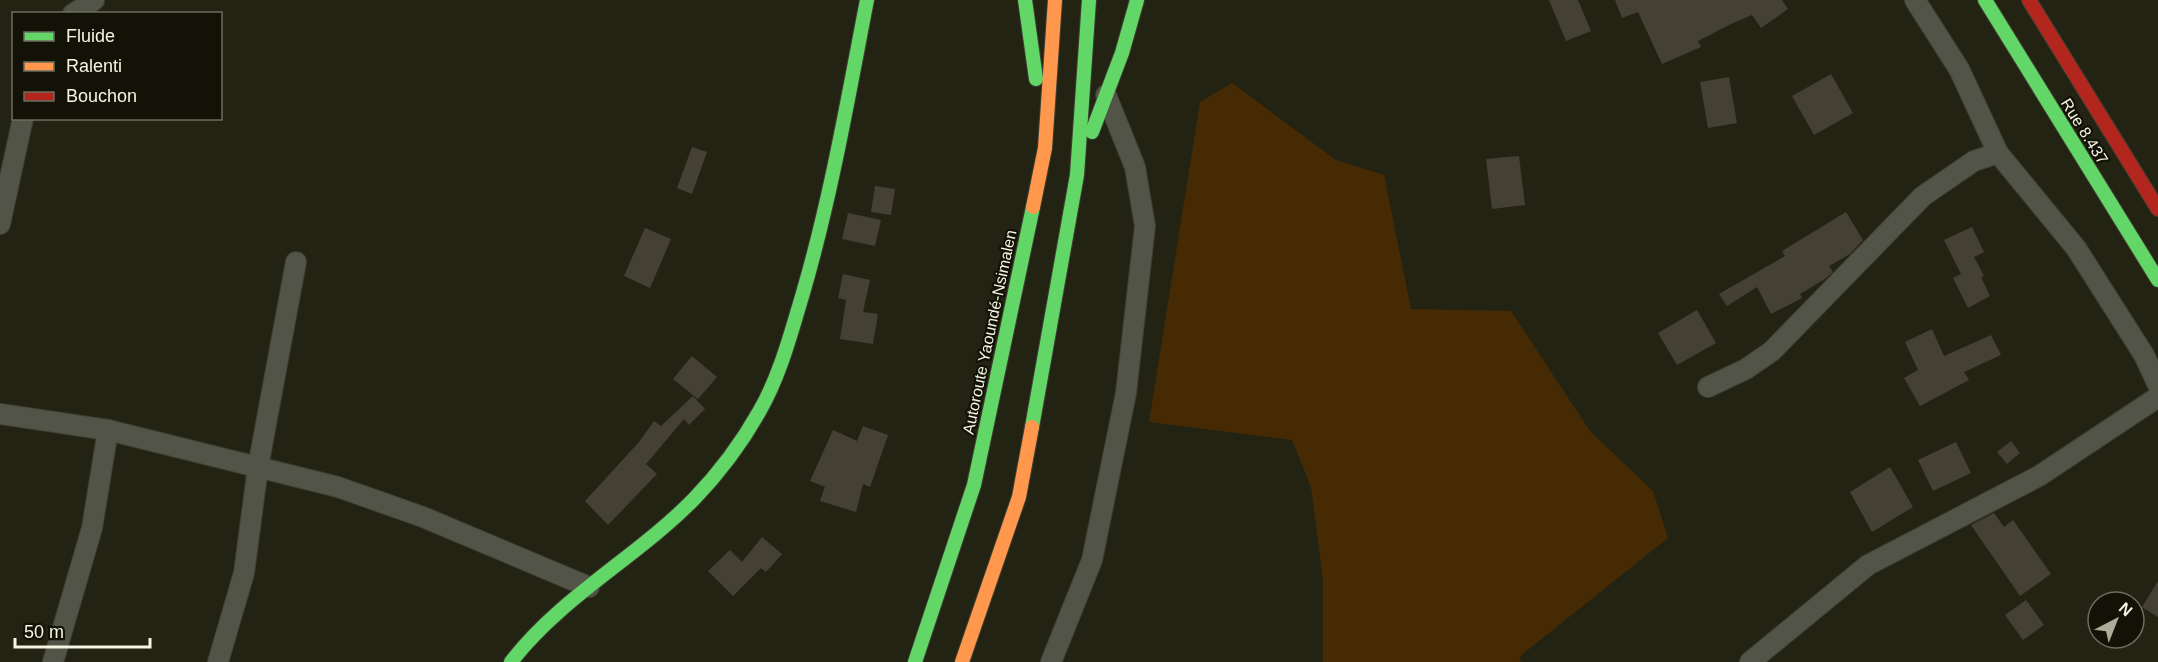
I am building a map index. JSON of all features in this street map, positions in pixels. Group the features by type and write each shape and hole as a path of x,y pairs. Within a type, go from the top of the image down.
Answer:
{"main road":[{"path":"511,662 524,645 589,587 641,548 694,499 726,463 760,411 786,351 824,220 867,0"},
{"path":"1025,0 1045,148"},
{"name":"Autoroute Yaoundé-Nsimalen","path":"915,662 974,486 1045,148 1055,0"},
{"path":"962,662 1019,497 1077,175 1089,0"},
{"path":"1077,175 1105,92 1122,52 1137,0"},
{"name":"Rue 8.437","path":"1985,0 2158,280"},
{"name":"Rue 8.437","path":"2030,0 2158,209"}],"street":[{"path":"76,12 94,0"},
{"path":"1915,0 1959,69 1998,153 2076,248 2144,354 2158,385"},
{"path":"1051,662 1094,549 1126,393 1145,226 1135,167 1105,92"},
{"path":"0,224 23,120"},
{"path":"1708,387 1746,369 1772,351 1923,196 1974,161 1998,153"},
{"path":"218,662 244,573 258,467 296,262"},
{"path":"1750,662 1868,565 2039,476 2158,397"},
{"path":"0,414 108,430 338,487 423,517 589,587"},
{"path":"53,662 92,528 108,430"}],"shaded area":[{"path":"1232,83 1336,160 1384,175 1411,309 1511,311 1590,431 1653,491 1668,538 1519,657 1521,662 1323,662 1323,581 1311,487 1292,440 1149,422 1200,102"}],"building":[{"path":"1549,0 1578,0 1591,31 1566,41"},
{"path":"1615,0 1782,0 1788,9 1761,28 1752,15 1729,25 1698,41 1701,47 1662,64 1638,12 1622,18"},
{"path":"1831,74 1853,113 1814,135 1792,96"},
{"path":"1729,77 1737,123 1708,128 1700,82"},
{"path":"692,147 707,152 692,194 677,188"},
{"path":"1519,156 1525,205 1492,209 1486,159"},
{"path":"875,186 895,189 891,215 871,212"},
{"path":"1846,212 1863,240 1850,254 1829,266 1833,272 1800,294 1802,298 1771,314 1757,287 1727,306 1719,294 1785,256 1782,251"},
{"path":"848,213 881,220 875,246 842,239"},
{"path":"1972,227 1984,252 1974,257 1984,276 1981,277 1990,296 1968,308 1953,278 1961,274 1944,240"},
{"path":"645,228 671,239 650,288 624,276"},
{"path":"843,274 870,280 863,312 878,314 873,344 840,339 846,300 838,298"},
{"path":"1697,310 1716,343 1677,365 1658,333"},
{"path":"1932,329 1944,356 1991,335 2001,355 1964,372 1969,380 1920,406 1904,378 1918,370 1905,342"},
{"path":"692,356 717,377 698,399 673,379"},
{"path":"693,396 705,409 689,425 684,419 646,464 657,474 608,525 585,501 639,442 654,421 661,426"},
{"path":"863,426 888,435 870,487 863,484 856,512 820,501 825,487 810,481 833,430 857,441"},
{"path":"2011,441 2020,453 2007,464 1997,452"},
{"path":"1956,442 1971,473 1933,491 1918,460"},
{"path":"1890,467 1913,507 1872,532 1850,492"},
{"path":"1994,513 2004,527 2013,520 2051,574 2020,596 1971,525"},
{"path":"762,537 782,554 766,572 761,568 733,596 708,571 730,550 742,562"},
{"path":"2158,581 2158,617 2146,610 2146,600"},
{"path":"2026,600 2044,625 2023,640 2005,615"}],"traffic: fast":[{"path":"511,662 553,617 672,520 694,499 737,447 766,398 784,354 813,257 838,147 867,0"},
{"path":"1025,0 1036,79"},
{"path":"1032,427 1077,175 1089,0"},
{"path":"1092,132 1122,53 1137,0"},
{"path":"1985,0 2158,280"},
{"path":"915,662 974,485 1033,207"}],"traffic: slow":[{"path":"1033,207 1045,148 1055,0"},
{"path":"962,662 1019,497 1032,427"}],"traffic: jam":[{"path":"2029,0 2158,209"}]}
